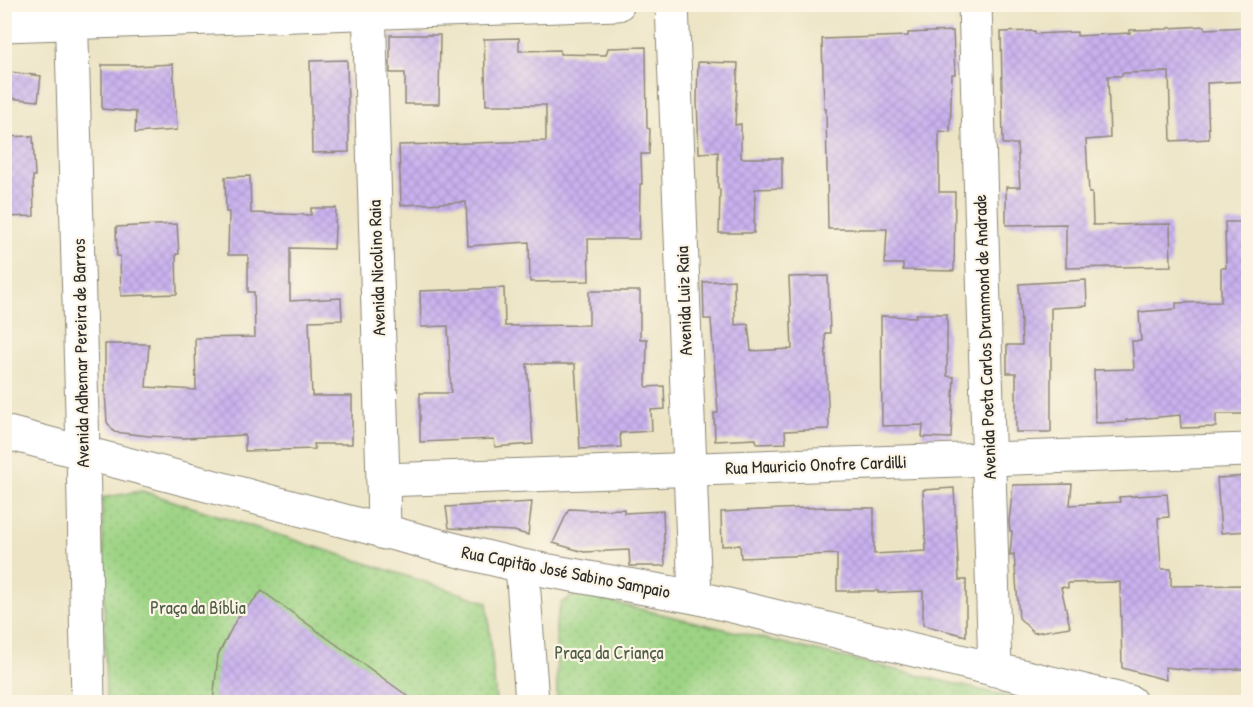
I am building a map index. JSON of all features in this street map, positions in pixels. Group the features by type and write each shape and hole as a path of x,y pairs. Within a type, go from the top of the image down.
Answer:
{"street":[{"path":"4,25 72,14 618,4"},
{"name":"Avenida Luiz Raia","path":"672,4 695,597"},
{"name":"Avenida Poeta Carlos Drummond de Andrade","path":"975,4 995,670"},
{"name":"Avenida Nicolino Raia","path":"369,8 384,532"},
{"name":"Avenida Adhemar Pereira de Barros","path":"72,14 88,702"},
{"name":"Rua Capitão José Sabino Sampaio","path":"4,432 522,566 695,597 1131,702"},
{"name":"Rua Mauricio Onofre Cardilli","path":"384,480 1248,450"},
{"path":"522,566 532,702"}],"green space":[{"name":"Praça da Bíblia","path":"142,491 487,602 496,702 106,702 102,498"},
{"name":"Praça da Criança","path":"577,594 1031,702 557,702 556,623 561,603"}],"building":[{"path":"1205,26 1205,29 1248,27 1248,81 1207,83 1209,139 1171,141 1169,72 1122,73 1122,76 1108,76 1110,138 1086,140 1093,225 1170,224 1171,266 1066,268 1066,224 1006,225 1006,187 1020,187 1017,144 1003,144 1001,32 1035,31 1035,34 1077,32 1077,36 1130,33 1130,30"},
{"path":"953,31 955,74 952,74 950,132 939,131 939,192 955,192 954,271 903,270 903,264 885,264 887,229 828,229 822,39 908,36 908,33"},
{"path":"390,35 440,35 439,104 405,104 405,73 390,73"},
{"path":"519,38 519,51 560,50 560,54 606,55 608,48 646,47 647,128 650,129 649,154 641,154 639,239 588,239 589,281 530,282 529,242 468,246 466,202 401,205 399,145 546,141 546,105 486,105 484,39"},
{"path":"347,60 349,152 312,153 310,61"},
{"path":"698,62 738,63 735,125 741,124 741,158 782,158 782,188 755,189 754,233 719,233 718,152 699,153"},
{"path":"173,64 177,130 135,133 136,112 102,109 102,65"},
{"path":"10,72 41,76 38,101 8,98"},
{"path":"33,136 34,216 4,217 4,137"},
{"path":"250,176 251,213 311,215 311,208 336,208 334,249 290,248 290,301 341,298 342,320 309,321 312,396 352,396 352,444 314,444 315,449 245,451 245,435 185,438 114,432 107,422 105,344 149,344 146,387 196,390 195,338 255,337 254,292 248,292 248,255 228,255 229,212 226,212 225,177"},
{"path":"1225,222 1248,222 1248,414 1216,414 1216,427 1181,428 1180,415 1126,420 1126,422 1095,423 1094,370 1134,369 1132,341 1141,341 1139,312 1176,309 1176,303 1221,302 1221,268 1226,268"},
{"path":"177,224 179,254 176,254 177,294 121,296 120,256 117,256 116,227"},
{"path":"828,276 830,333 825,333 829,429 785,431 786,443 757,444 756,439 715,441 714,413 718,413 711,319 704,319 703,282 734,280 735,325 748,324 751,351 792,349 789,277"},
{"path":"1086,280 1087,306 1051,308 1051,432 1016,432 1016,373 1007,373 1007,345 1022,345 1019,284"},
{"path":"504,288 505,326 589,325 589,291 640,291 640,339 647,339 646,387 664,386 665,409 651,410 652,431 620,433 621,447 580,449 575,364 527,364 533,444 495,447 494,439 420,442 420,393 451,393 448,326 421,327 420,291"},
{"path":"916,314 947,314 947,376 954,377 951,438 922,437 923,425 882,426 881,316 916,317"},
{"path":"1248,476 1248,531 1221,533 1217,478"},
{"path":"1072,484 1070,505 1120,502 1119,497 1167,494 1169,517 1158,518 1161,569 1171,569 1171,586 1248,585 1248,669 1188,670 1165,667 1166,680 1122,668 1120,582 1068,583 1068,588 1061,587 1070,627 1034,633 1019,618 1014,554 1010,555 1012,531 1010,531 1009,522 1013,485"},
{"path":"954,488 959,580 966,580 966,636 923,625 923,591 878,593 878,591 837,591 837,554 741,558 740,545 722,546 721,512 825,507 874,508 874,554 926,551 923,490"},
{"path":"532,502 528,535 514,531 449,528 446,507"},
{"path":"569,509 624,509 624,513 663,511 665,566 630,566 629,550 584,552 553,543"},
{"path":"262,591 416,702 213,702 218,655 236,620"}]}
